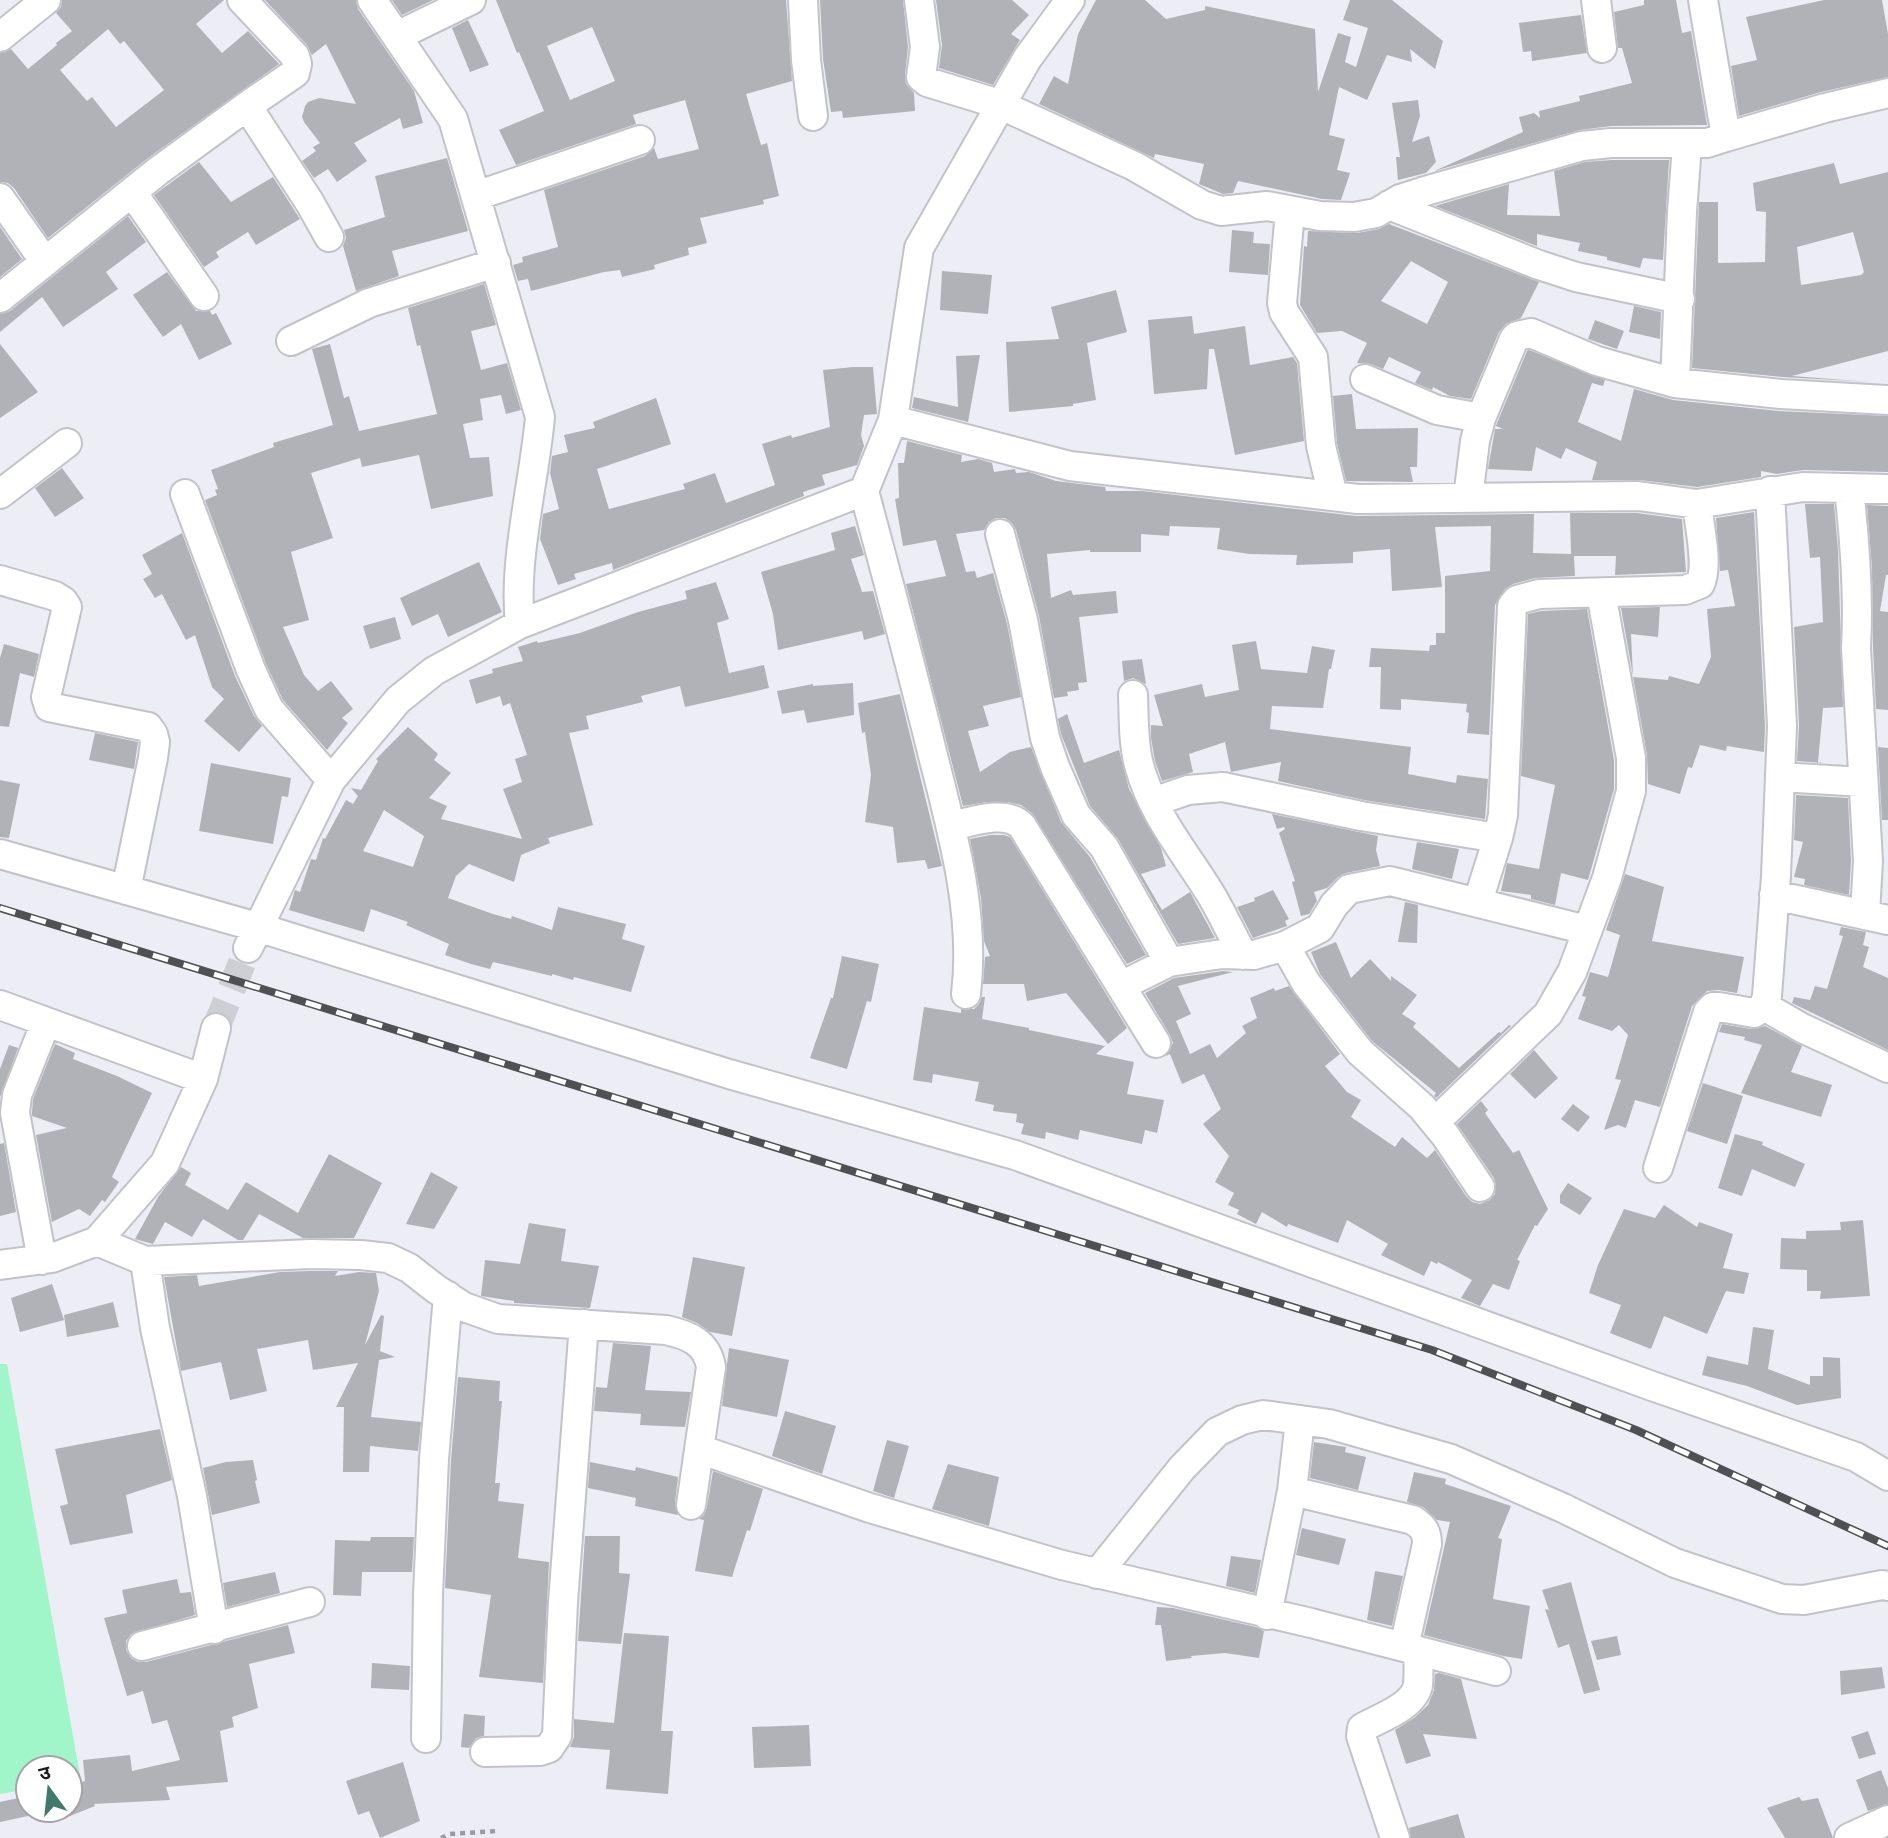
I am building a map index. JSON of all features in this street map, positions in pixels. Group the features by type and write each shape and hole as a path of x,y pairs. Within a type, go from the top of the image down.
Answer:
{"street":[{"path":"0,37 46,0"},
{"path":"0,298 132,192 295,73 295,56 242,0"},
{"path":"397,36 471,0"},
{"path":"803,0 806,60 813,116"},
{"path":"919,0 925,47 921,77 927,82 999,104 1134,166 1202,205 1221,211 1267,206 1320,216 1353,217 1376,213 1422,192 1583,146 1611,143 1707,143 1825,108 1888,93"},
{"path":"966,994 969,965 966,926 951,826 864,491 893,420 919,248 1027,58 1070,0"},
{"path":"1596,0 1602,48"},
{"path":"1703,0 1726,137"},
{"path":"377,2 453,119 541,417 517,595 520,624"},
{"path":"247,106 329,237"},
{"path":"476,195 640,140"},
{"path":"1675,383 1682,212 1688,145"},
{"path":"132,192 204,296"},
{"path":"0,198 45,262"},
{"path":"1390,205 1576,277 1680,299"},
{"path":"1290,211 1282,303 1284,312 1312,357 1317,381 1321,446 1333,496"},
{"path":"292,341 369,303 496,263"},
{"path":"1468,498 1475,441 1481,418 1514,339 1523,334 1531,333 1605,364 1675,383 1780,394 1888,400"},
{"path":"1366,379 1437,410 1481,418"},
{"path":"893,420 1070,466 1359,499 1638,496 1697,504 1803,487 1888,489"},
{"path":"0,494 66,443"},
{"path":"1774,895 1877,917 1868,861 1856,649 1858,617 1854,531 1849,489"},
{"path":"253,937 331,780 398,700 433,671 520,624 864,491"},
{"path":"1764,1006 1774,895 1782,726 1770,491"},
{"path":"186,494 251,670 269,709 331,780"},
{"path":"1478,901 1499,838 1503,815 1512,606 1525,596 1539,594 1685,590 1700,584 1704,577 1697,504"},
{"path":"1000,534 1023,620 1045,738 1055,767 1076,815 1104,847 1169,962"},
{"path":"0,580 55,596 63,601 66,607 67,614 46,697 49,707 148,727 153,734 153,758 126,890"},
{"path":"1435,1122 1548,1014 1572,972 1607,878 1631,791 1631,758 1601,593"},
{"path":"1133,695 1138,763 1153,802 1174,841 1210,893 1243,955"},
{"path":"1780,777 1863,782"},
{"path":"1153,802 1188,790 1223,787 1361,817 1499,838"},
{"path":"951,826 985,820 1016,819 1156,1043"},
{"path":"0,853 126,890 253,937 1015,1154 1652,1386 1856,1457 1888,1476"},
{"path":"1121,986 1169,962 1222,954 1268,953 1285,947 1320,928 1349,889 1390,881 1587,930"},
{"path":"1285,947 1306,983 1360,1052 1422,1107 1458,1153 1480,1187"},
{"path":"0,1005 203,1079"},
{"path":"1764,1006 1802,1028 1888,1068"},
{"path":"1658,1168 1709,1012 1713,1007 1719,1007 1750,1014 1764,1006"},
{"path":"42,1260 15,1113 17,1095 46,1021"},
{"path":"0,1265 42,1260 97,1241 166,1163 203,1079 216,1028"},
{"path":"97,1241 129,1257 145,1261 311,1254 388,1258 409,1268 464,1307 498,1319 666,1330 692,1338 703,1347 711,1367 691,1506"},
{"path":"145,1261 155,1328 192,1496 214,1629"},
{"path":"426,1738 428,1594 434,1459 448,1296"},
{"path":"485,1752 540,1751 549,1748 557,1736 563,1602 584,1324"},
{"path":"1097,1574 1182,1468 1217,1432 1242,1420 1263,1415 1329,1424 1451,1459 1563,1508 1675,1563 1782,1599 1804,1600 1888,1586"},
{"path":"1267,1615 1292,1491 1300,1420"},
{"path":"699,1448 870,1508 1097,1574 1311,1623 1496,1671"},
{"path":"1292,1491 1413,1520 1423,1527 1427,1534 1412,1649 1418,1686 1415,1694 1399,1708 1362,1728 1361,1736 1395,1838"},
{"path":"142,1646 310,1602"},
{"path":"1849,1838 1888,1820"}],"path":[{"path":"441,1838 497,1831"}],"green space":[{"path":"0,1364 7,1364 76,1754 14,1754 14,1792 0,1794"}],"building":[{"path":"62,0 224,0 196,24 222,53 248,31 279,64 148,158 48,238 14,188 8,183 0,182 0,53 11,49 28,69 72,31 56,13","holes":["108,29 120,44 124,41 164,90 116,127 92,97 87,101 60,70"]},
{"path":"265,0 356,0 358,9 414,91 423,123 403,129 400,118 354,143 367,161 337,182 328,169 314,178 302,161 316,151 313,147 320,143 304,122 302,117 305,106 319,98 356,104 326,44 312,55 307,45"},
{"path":"392,0 433,0 402,15"},
{"path":"496,0 786,0 792,81 746,94 761,145 767,143 779,196 763,200 764,204 700,218 707,243 688,248 689,255 654,265 655,269 622,277 620,270 604,272 531,291 528,279 518,281 513,265 523,262 522,257 558,247 544,190 645,156 654,148 658,159 699,149 685,100 633,115 636,124 516,165 499,130 544,111 519,52 517,53","holes":["592,27 615,81 570,100 547,46"]},
{"path":"820,0 903,0 908,47 905,75 906,84 914,93 915,111 843,118 842,111 831,112 823,59"},
{"path":"936,0 1012,0 1029,15 1011,34 1020,40 993,85 939,68 942,45"},
{"path":"1096,0 1145,0 1166,19 1205,10 1205,6 1315,29 1318,92 1338,33 1351,37 1345,62 1356,67 1368,28 1343,20 1350,0 1392,0 1443,41 1435,69 1410,49 1412,62 1387,55 1367,100 1339,87 1329,135 1345,139 1337,170 1350,173 1341,200 1322,199 1238,181 1233,193 1223,194 1199,184 1204,164 1155,154 1154,158 1039,104 1054,76 1068,84 1078,34"},
{"path":"1644,0 1676,0 1682,33 1691,31 1707,125 1611,126 1580,130 1434,171 1523,132 1519,117 1534,113 1540,118 1539,111 1580,101 1579,96 1632,83 1622,48 1618,48 1614,12 1644,5"},
{"path":"1824,0 1882,0 1888,34 1888,77 1821,92 1739,116 1731,66 1757,60 1746,17"},
{"path":"1581,15 1587,53 1532,61 1531,51 1523,52 1519,23"},
{"path":"468,20 489,65 470,72 452,28"},
{"path":"1418,100 1420,116 1412,142 1429,136 1436,162 1426,173 1398,180 1396,157 1400,157 1392,103"},
{"path":"447,158 468,231 392,251 399,276 356,291 343,246 346,238 344,230 385,217 375,176"},
{"path":"1669,160 1663,260 1643,258 1640,268 1578,251 1580,243 1537,234 1537,246 1435,206 1509,184 1507,215 1560,216 1554,171 1585,162"},
{"path":"199,162 231,202 273,177 300,219 256,245 248,232 216,252 219,257 204,267 154,195"},
{"path":"1834,163 1840,184 1888,172 1888,351 1792,376 1871,382 1782,377 1692,368 1699,202 1718,202 1718,263 1765,262 1766,212 1756,211 1753,183","holes":["1853,232 1864,272 1861,275 1801,285 1797,247"]},
{"path":"128,216 146,242 106,272 118,289 63,327 42,297 0,332 0,314 10,311"},
{"path":"1389,224 1539,282 1521,318 1506,324 1499,332 1471,399 1450,396 1433,387 1432,390 1415,383 1421,372 1389,357 1383,369 1371,364 1357,363 1367,343 1342,331 1317,333 1300,305 1304,246 1307,247 1308,231 1357,233 1379,229","holes":["1411,261 1448,282 1427,324 1381,301"]},
{"path":"0,227 22,259 0,277"},
{"path":"1232,230 1254,232 1253,243 1270,244 1268,275 1229,272"},
{"path":"942,271 992,275 988,314 940,310"},
{"path":"167,272 196,311 210,311 212,315 216,313 232,344 199,360 181,324 163,337 133,295"},
{"path":"484,284 496,325 471,331 481,370 507,363 521,410 506,414 501,395 480,399 483,420 463,424 470,458 489,457 493,496 431,509 419,455 362,467 360,458 311,473 333,538 291,552 309,620 283,627 304,675 318,691 331,681 353,709 342,718 348,723 327,750 283,700 266,664 205,500 217,495 215,490 218,489 211,470 274,447 273,443 333,425 312,349 330,344 344,398 349,396 359,431 437,414 408,308"},
{"path":"1116,290 1127,332 1087,343 1096,400 1073,406 1009,412 1006,342 1059,339 1051,307"},
{"path":"1634,306 1661,312 1660,339 1629,332"},
{"path":"1192,316 1194,334 1245,326 1250,365 1293,357 1297,363 1304,441 1235,455 1214,349 1209,349 1207,389 1154,394 1148,320"},
{"path":"1595,320 1624,331 1617,349 1588,339"},
{"path":"0,344 38,392 0,418"},
{"path":"1529,350 1605,380 1603,386 1592,383 1578,422 1621,441 1634,389 1673,400 1779,411 1888,416 1888,472 1803,470 1777,474 1761,471 1761,477 1697,487 1640,480 1592,480 1597,462 1566,448 1561,459 1536,447 1532,471 1488,469 1495,429 1503,429 1496,426 1497,423"},
{"path":"980,355 968,422 912,408 914,397 958,407 956,356"},
{"path":"873,367 877,414 864,415 861,435 864,446 857,465 822,475 825,485 803,492 804,496 613,570 612,563 574,574 576,579 558,585 540,539 543,514 559,509 550,473 552,456 568,452 564,435 595,428 593,422 656,398 671,444 597,469 609,509 685,489 683,484 715,473 726,503 775,485 762,444 830,427 823,370"},
{"path":"1352,394 1356,429 1418,428 1417,467 1410,467 1413,482 1346,481 1337,443 1333,396"},
{"path":"907,441 962,455 961,462 978,459 992,463 994,472 1015,469 1016,473 1029,472 1056,481 1105,487 1106,491 1142,491 1356,516 1534,514 1533,553 1571,554 1570,513 1637,513 1682,519 1686,572 1615,575 1616,556 1574,556 1575,576 1535,578 1505,589 1495,605 1489,737 1467,733 1467,704 1401,699 1401,710 1380,709 1381,667 1369,667 1371,648 1429,651 1430,645 1436,645 1436,633 1445,633 1445,576 1490,571 1491,526 1435,527 1442,587 1392,591 1390,549 1353,552 1353,563 1296,565 1297,555 1249,554 1217,549 1220,528 1170,526 1169,536 1141,534 1141,552 1090,550 1047,554 1051,598 1071,590 1073,595 1116,591 1118,613 1079,617 1087,682 1078,683 1079,690 1067,692 1068,696 1054,698 1039,616 1012,523 1005,518 996,518 989,522 984,530 956,534 966,572 975,571 977,578 993,573 1007,624 1021,697 983,706 989,726 968,731 980,772 1010,752 1031,747 1061,822 1090,857 1146,955 1127,964 1032,813 1021,805 1008,802 963,806 906,584 946,576 936,540 903,546 895,499 899,498 898,463 904,463"},
{"path":"62,468 84,498 55,517 35,488"},
{"path":"1805,504 1834,504 1838,550 1843,707 1823,708 1818,762 1823,763 1797,761 1799,725 1794,627 1823,622 1820,557 1810,558"},
{"path":"1867,505 1888,506 1888,575 1880,611 1888,612 1888,710 1876,709 1872,568"},
{"path":"1754,512 1764,752 1727,746 1726,751 1700,745 1692,768 1688,767 1680,794 1648,784 1647,755 1633,677 1668,680 1669,676 1699,684 1711,657 1707,609 1735,606 1728,570 1720,571 1716,518"},
{"path":"855,526 864,555 851,559 862,592 873,591 885,634 864,640 862,631 778,650 773,614 761,572 835,550 831,533"},
{"path":"182,533 235,676 254,716 262,726 239,752 204,721 224,699 212,687 195,635 186,640 162,594 155,598 143,579 152,574 142,555"},
{"path":"479,562 502,612 448,637 438,614 412,626 400,598"},
{"path":"716,582 729,619 717,623 729,673 764,665 769,688 685,707 680,686 641,696 643,702 586,716 589,729 569,733 593,825 548,838 550,843 521,855 514,882 469,864 456,876 448,898 552,930 558,907 626,924 622,939 645,946 631,992 574,977 573,980 493,962 490,969 471,964 445,955 449,944 406,925 408,922 371,909 364,932 289,910 295,890 300,892 311,859 316,860 323,838 325,839 346,800 353,804 358,796 351,788 361,790 378,761 376,759 408,727 438,754 434,760 451,773 429,798 447,806 441,819 522,839 503,789 522,782 515,759 527,755 510,703 503,706 500,696 476,704 469,680 493,673 492,669 523,661 518,647 580,633 638,612 687,599 685,591","holes":["384,810 424,836 413,867 363,851"]},
{"path":"1660,607 1658,637 1631,634 1633,676 1621,608"},
{"path":"1587,609 1614,760 1614,789 1588,880 1561,873 1555,905 1531,899 1531,895 1501,891 1507,863 1539,869 1555,785 1521,776 1528,614"},
{"path":"395,617 401,639 370,649 363,626"},
{"path":"1256,641 1261,669 1307,673 1312,646 1335,650 1323,708 1272,706 1270,729 1411,747 1408,774 1456,783 1457,775 1488,779 1485,819 1364,800 1278,781 1281,762 1231,772 1225,742 1189,754 1193,772 1162,781 1151,738 1151,725 1163,726 1154,695 1202,684 1205,697 1239,690 1232,645"},
{"path":"4,644 39,654 34,677 20,673 9,727 0,726 0,658"},
{"path":"1142,659 1146,684 1133,678 1124,681 1122,661"},
{"path":"853,683 854,715 807,723 804,710 782,714 777,691 813,684"},
{"path":"900,694 942,866 928,869 925,860 897,863 893,827 865,822 871,775 858,703"},
{"path":"1067,714 1084,763 1119,750 1129,789 1161,848 1166,866 1141,874 1162,910 1190,892 1215,938 1178,944 1118,839 1090,806 1061,734 1058,719"},
{"path":"95,733 138,742 134,769 89,760"},
{"path":"1878,747 1888,748 1888,820 1882,820"},
{"path":"211,763 291,778 288,797 282,796 273,844 199,831"},
{"path":"0,780 20,784 9,838 0,837"},
{"path":"1796,795 1848,798 1851,861 1849,895 1804,885 1805,879 1794,877 1803,842 1794,840"},
{"path":"1272,814 1378,836 1376,850 1380,866 1346,873 1327,888 1314,892 1317,901 1309,914 1301,916 1292,882 1295,881 1279,833 1285,829 1277,829"},
{"path":"990,835 1010,837 1127,1028 1108,1044 1066,993 1027,1001 1024,984 983,984 985,957 990,956 984,941 981,898 970,839"},
{"path":"1417,842 1459,849 1452,879 1412,869"},
{"path":"1625,874 1664,887 1652,941 1744,957 1737,993 1707,991 1692,1006 1660,1107 1635,1100 1626,1128 1618,1125 1604,1130 1621,1080 1615,1079 1628,1035 1619,1025 1612,1031 1578,1019 1586,997 1582,996 1590,972 1608,977 1620,935 1606,930"},
{"path":"1273,890 1289,919 1285,921 1287,926 1253,938 1237,907 1255,901 1254,898"},
{"path":"1405,902 1418,905 1417,943 1398,942"},
{"path":"1841,927 1866,932 1863,945 1869,947 1863,967 1888,978 1888,1050 1792,1003 1794,997 1810,1000 1815,986 1827,989 1843,936 1839,935"},
{"path":"1336,942 1351,978 1370,959 1391,981 1391,976 1417,995 1402,1014 1416,1023 1413,1027 1459,1068 1499,1032 1511,1026 1436,1098 1436,1093 1372,1041 1320,974 1311,952"},
{"path":"842,956 879,964 871,1002 867,1001 847,1069 810,1058 833,998"},
{"path":"1233,972 1178,986 1191,1014 1176,1021 1190,1054 1210,1044 1217,1058 1246,1033 1242,1026 1257,1018 1250,998 1274,988 1275,991 1289,986 1340,1054 1325,1066 1347,1092 1361,1100 1351,1117 1395,1147 1402,1137 1427,1158 1435,1150 1466,1196 1472,1202 1480,1204 1490,1200 1495,1194 1494,1178 1457,1124 1481,1101 1488,1110 1485,1113 1513,1153 1519,1150 1548,1209 1537,1226 1535,1225 1517,1260 1520,1261 1509,1290 1493,1284 1480,1306 1461,1298 1472,1280 1431,1261 1424,1276 1381,1255 1388,1244 1347,1220 1338,1243 1288,1224 1287,1227 1262,1212 1256,1224 1237,1214 1239,1210 1228,1205 1234,1193 1215,1182 1229,1156 1203,1124 1221,1109 1204,1074 1182,1084 1170,1054 1166,1056 1173,1043 1170,1035 1145,993 1174,978"},
{"path":"982,997 985,997 982,1019 1105,1046 1096,1054 1134,1062 1127,1094 1164,1100 1157,1133 1145,1130 1142,1144 1080,1130 1078,1140 1046,1132 1045,1139 1021,1134 1024,1124 1016,1122 1017,1114 993,1111 994,1105 975,1101 979,1082 933,1074 932,1083 913,1080 924,1007 961,1013 961,1009 974,1009"},
{"path":"1722,1024 1751,1029 1765,1026 1802,1046 1791,1072 1832,1085 1821,1117 1741,1093 1762,1045 1744,1040 1745,1037 1719,1032"},
{"path":"55,1044 75,1053 73,1059 152,1093 112,1177 119,1182 105,1202 102,1200 90,1216 79,1209 52,1222 36,1135 67,1128 32,1116 32,1112 33,1099"},
{"path":"9,1045 18,1048 0,1097 0,1069"},
{"path":"1534,1050 1558,1078 1535,1099 1510,1074"},
{"path":"1703,1083 1743,1096 1727,1144 1687,1131"},
{"path":"1573,1104 1590,1117 1578,1132 1561,1119"},
{"path":"1735,1134 1763,1142 1762,1145 1805,1164 1795,1187 1752,1169 1742,1196 1718,1188"},
{"path":"4,1143 16,1212 0,1216 0,1144"},
{"path":"329,1154 382,1183 354,1238 303,1238 259,1214 243,1240 238,1240 203,1219 192,1237 165,1222 153,1244 135,1239 158,1197 181,1167 191,1173 185,1185 228,1210 246,1182 298,1213"},
{"path":"431,1172 458,1187 434,1229 406,1224"},
{"path":"1568,1183 1592,1198 1580,1215 1560,1203 1560,1195"},
{"path":"1664,1205 1697,1227 1699,1222 1733,1234 1723,1268 1749,1273 1744,1294 1726,1291 1707,1334 1664,1316 1651,1349 1610,1333 1621,1305 1589,1293 1598,1265 1624,1209 1655,1218"},
{"path":"1863,1220 1870,1296 1820,1299 1821,1291 1807,1291 1807,1270 1780,1269 1781,1238 1806,1239 1806,1231 1841,1230 1840,1222"},
{"path":"529,1223 566,1229 561,1261 599,1266 590,1308 514,1303 481,1296 485,1260 520,1264"},
{"path":"693,1257 745,1267 732,1336 710,1332 682,1317"},
{"path":"338,1271 335,1276 359,1272 376,1273 379,1291 365,1345 381,1315 384,1316 380,1351 395,1357 379,1360 371,1417 421,1422 418,1451 370,1446 369,1472 343,1472 344,1407 336,1407 358,1363 313,1370 308,1340 257,1349 267,1391 230,1400 221,1362 181,1371 164,1277 197,1275 199,1286 280,1272"},
{"path":"52,1284 64,1320 20,1332 11,1298"},
{"path":"113,1302 119,1327 67,1337 64,1315"},
{"path":"1753,1327 1774,1330 1768,1369 1810,1385 1810,1376 1823,1376 1823,1357 1840,1358 1841,1398 1797,1405 1747,1386 1702,1375 1707,1356 1748,1365"},
{"path":"613,1343 651,1346 645,1390 691,1392 685,1427 640,1425 641,1414 594,1411 596,1387 607,1388"},
{"path":"729,1348 789,1360 777,1417 722,1406"},
{"path":"458,1377 500,1381 499,1401 502,1401 495,1483 500,1483 498,1501 524,1504 518,1558 549,1562 543,1683 479,1677 491,1595 445,1588"},
{"path":"785,1411 836,1426 822,1474 772,1456"},
{"path":"160,1429 172,1480 126,1495 133,1533 70,1545 60,1506 68,1504 55,1449"},
{"path":"887,1440 909,1446 894,1498 873,1491"},
{"path":"1314,1442 1346,1447 1345,1452 1366,1457 1358,1490 1310,1478"},
{"path":"253,1460 260,1503 212,1515 203,1468 226,1462"},
{"path":"590,1462 635,1471 636,1467 678,1477 675,1503 678,1515 635,1506 636,1498 588,1488"},
{"path":"948,1464 999,1477 989,1526 932,1509"},
{"path":"713,1471 763,1489 732,1577 695,1571 704,1520 699,1519 707,1507"},
{"path":"1414,1472 1446,1479 1445,1484 1511,1506 1498,1538 1502,1539 1493,1599 1530,1606 1522,1659 1424,1635 1450,1522 1437,1520 1423,1507 1407,1502"},
{"path":"1302,1528 1346,1539 1339,1565 1296,1555"},
{"path":"585,1536 620,1536 619,1573 630,1574 621,1644 578,1641"},
{"path":"371,1537 414,1537 412,1572 362,1572 361,1596 333,1595 335,1540 370,1541"},
{"path":"1231,1556 1261,1560 1255,1593 1226,1586"},
{"path":"1375,1571 1403,1576 1392,1626 1367,1620"},
{"path":"275,1572 280,1593 227,1607 223,1583"},
{"path":"177,1579 180,1593 191,1592 195,1615 131,1634 126,1641 126,1650 131,1658 138,1662 288,1625 295,1653 249,1664 258,1708 232,1717 234,1727 220,1731 228,1782 166,1787 170,1800 94,1804 95,1806 84,1810 84,1760 130,1755 132,1771 180,1760 167,1720 152,1724 143,1691 127,1696 104,1618 127,1613 122,1590"},
{"path":"1571,1582 1600,1690 1584,1694 1569,1644 1558,1648 1545,1609 1549,1610 1542,1590"},
{"path":"1157,1607 1173,1608 1264,1631 1259,1658 1225,1653 1166,1661 1161,1625 1155,1625"},
{"path":"624,1633 669,1636 661,1731 673,1731 668,1794 606,1789 610,1750 570,1747 574,1737 574,1719 614,1723"},
{"path":"1617,1636 1621,1655 1597,1660 1591,1641"},
{"path":"372,1663 410,1666 409,1690 371,1688"},
{"path":"1882,1667 1885,1688 1841,1695 1840,1671"},
{"path":"1435,1674 1461,1679 1477,1739 1423,1734 1431,1756 1406,1764 1395,1730 1428,1705 1434,1690"},
{"path":"464,1714 485,1716 484,1736 476,1738 469,1748 461,1747"},
{"path":"809,1725 811,1766 754,1768 752,1727"},
{"path":"1868,1731 1876,1754 1859,1759 1851,1737"},
{"path":"403,1762 420,1821 380,1838 369,1811 358,1815 346,1781"},
{"path":"1881,1770 1888,1788 1888,1804 1868,1811 1856,1780"},
{"path":"1799,1797 1802,1801 1818,1798 1833,1838 1785,1838 1767,1808"},
{"path":"14,1799 14,1819 0,1822 0,1802"},
{"path":"1458,1814 1465,1838 1411,1838 1409,1828"}],"tunnel":[{"path":"216,1028 248,948"}],"railway":[{"path":"0,908 1432,1350 1636,1430 1888,1546"}]}
